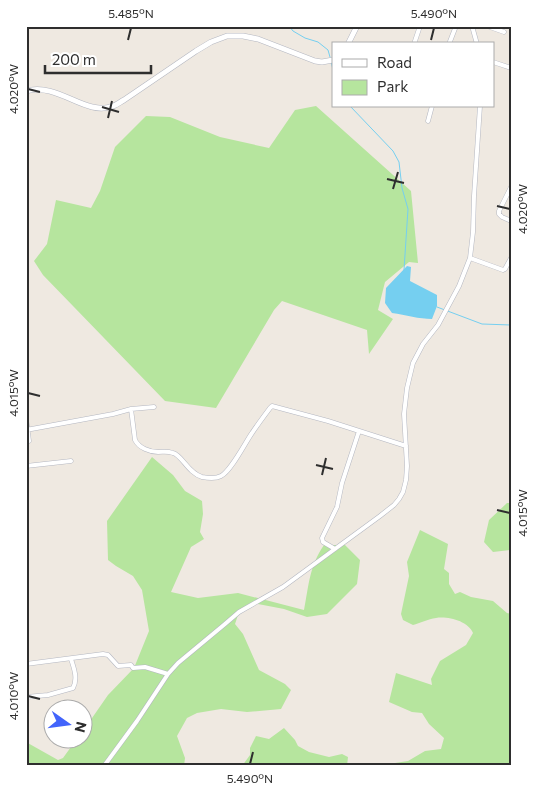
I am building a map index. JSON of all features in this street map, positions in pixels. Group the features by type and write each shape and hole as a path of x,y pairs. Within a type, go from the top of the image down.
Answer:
{"street":[{"path":"349,42 357,26"},
{"path":"415,42 420,26"},
{"path":"450,42 456,26"},
{"path":"472,26 476,42"},
{"path":"486,26 504,32"},
{"path":"26,91 37,89 49,90 96,108 114,106 196,51 211,42 227,36 243,36 258,39 315,61 332,60"},
{"path":"494,62 511,68"},
{"path":"428,122 432,108"},
{"path":"104,766 168,674 178,663 239,612 283,586 388,510 403,492 407,466 404,414 412,363 422,344 438,324 459,286 470,258 480,108"},
{"path":"511,187 499,211 502,217 511,221"},
{"path":"470,258 503,270 511,258"},
{"path":"131,409 137,445 155,452 165,451 176,454 195,474 208,478 220,476 228,470 271,407 311,416 406,446"},
{"path":"27,429 113,414 131,409 154,408"},
{"path":"26,418 29,441"},
{"path":"335,549 323,542 322,538 336,507 359,431"},
{"path":"26,466 71,461"},
{"path":"26,664 106,654 118,666 132,665 134,668 145,667 168,674"},
{"path":"26,697 48,695 74,688 76,682 71,659"}],"green space":[{"path":"316,106 411,191 418,263 409,262 385,282 378,310 393,319 369,354 367,330 282,301 274,310 216,408 165,401 43,275 34,261 47,244 56,200 91,208 100,191 115,147 146,116 170,117 220,137 269,148 295,110"},
{"path":"152,457 173,475 185,491 202,501 203,514 200,532 204,539 191,547 171,592 198,598 238,593 304,610 312,569 324,545 345,545 360,560 357,584 327,614 307,617 284,609 253,603 239,612 235,624 243,634 259,670 285,684 291,690 281,709 247,712 221,709 197,713 187,718 177,736 185,758 184,766 26,766 26,742 58,760 63,758 69,750 92,750 92,718 108,695 134,668 149,631 142,590 133,576 108,560 107,521"},
{"path":"507,503 511,503 511,550 493,552 484,542 489,520"},
{"path":"420,530 448,544 444,569 449,573 449,584 455,594 460,592 471,597 493,601 507,613 511,614 511,766 390,766 395,763 408,761 425,751 441,749 444,738 429,724 422,713 412,712 389,702 396,673 432,685 431,679 440,661 466,645 473,633 467,625 452,619 436,618 413,625 403,620 401,614 409,576 407,562"},
{"path":"284,728 298,746 309,752 329,757 342,754 348,757 347,766 242,766 250,755 250,748 256,736 269,739"}],"water":[{"path":"407,266 411,267 410,281 437,295 437,306 432,319 392,313 385,303 386,288"}],"waterway":[{"path":"289,26 293,31 305,38 318,42 328,50 330,57"},
{"path":"331,61 332,66"},
{"path":"352,108 393,151 399,162 402,188 408,209 404,270"},
{"path":"437,307 482,324 511,325"}]}
